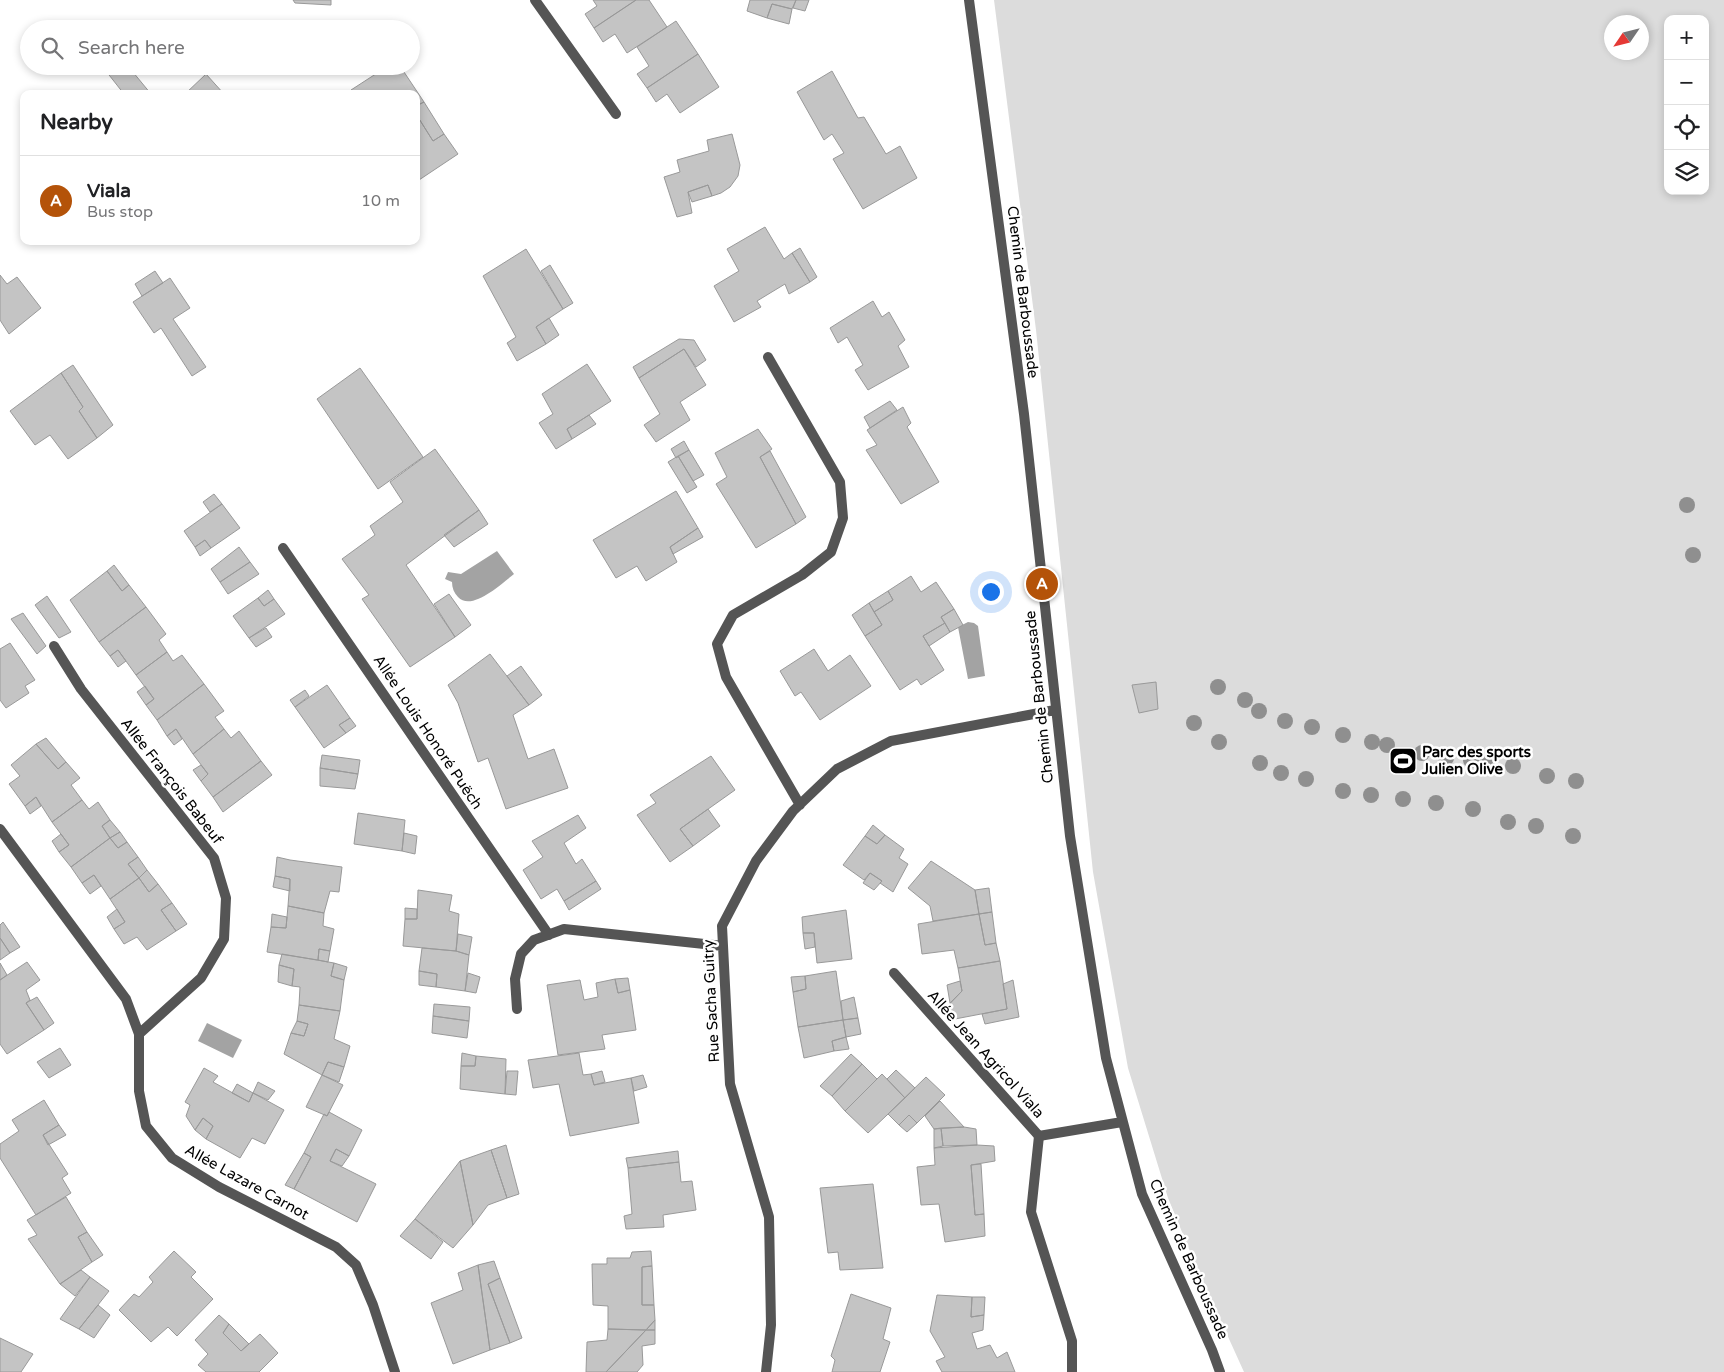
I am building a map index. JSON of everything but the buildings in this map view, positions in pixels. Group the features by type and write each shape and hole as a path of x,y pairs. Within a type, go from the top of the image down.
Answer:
{"street":[{"path":"535,0 616,114"},
{"name":"Chemin de Barboussade","path":"969,0 1024,414 1070,836 1104,1049 1142,1194 1212,1350 1220,1372"},
{"path":"768,357 840,482 843,518 830,552 802,575 733,615 717,644 726,677 800,805"},
{"name":"Allée Louis Honoré Puëch","path":"283,548 549,934"},
{"name":"Allée François Babeuf","path":"54,646 81,689 214,858 226,898 224,939 201,978 139,1034"},
{"name":"Rue Sacha Guitry","path":"766,1372 771,1325 769,1217 730,1084 722,926 756,861 793,811 837,769 891,741 1055,710"},
{"name":"Allée Lazare Carnot","path":"0,828 126,999 139,1034 139,1091 146,1126 172,1158 219,1188 336,1247 356,1265 373,1305 394,1372"},
{"path":"517,1009 515,980 521,954 534,940 564,929 723,946"},
{"name":"Allée Jean Agricol Viala","path":"894,973 1039,1136 1122,1122"},
{"path":"1039,1136 1031,1212 1072,1341 1072,1372"}],"shaded area":[{"name":"Parc des sports Julien Olive","path":"994,0 1724,0 1724,1372 1244,1372 1196,1266 1168,1198 1128,1068 1093,872 1036,330"},
{"path":"497,551 514,574 479,599 464,601 458,597 455,594 452,582 445,579 448,572 461,574"},
{"path":"968,622 978,626 985,676 968,679 958,627"},
{"path":"207,1023 242,1040 233,1058 198,1041"}],"place":[{"name":"Viala","path":"1042,584"},
{"name":"Parc des sports Julien Olive","path":"1403,761"}]}
